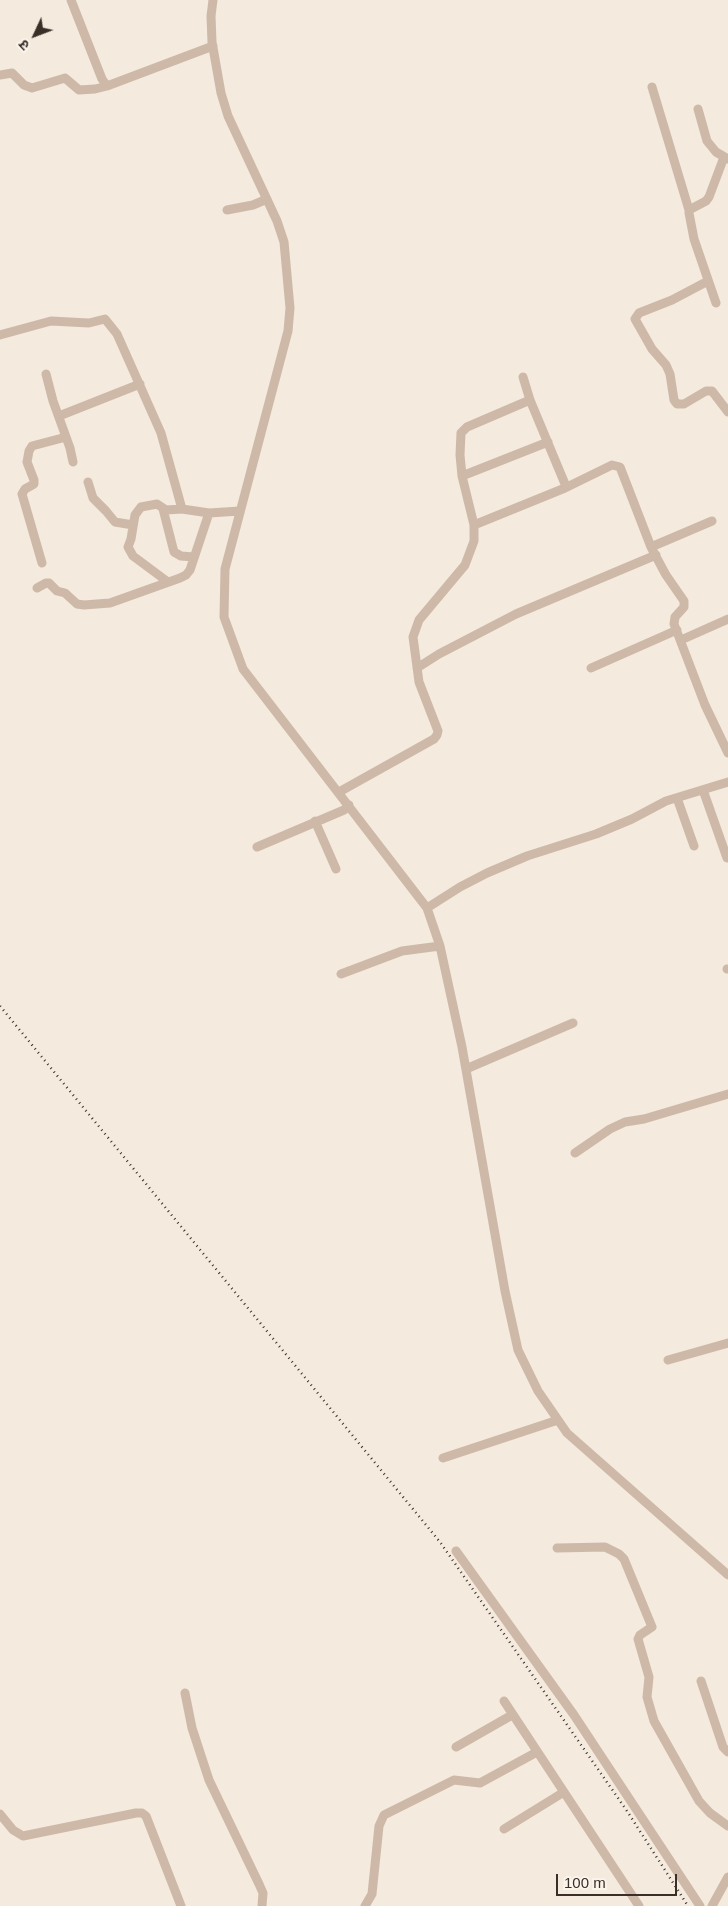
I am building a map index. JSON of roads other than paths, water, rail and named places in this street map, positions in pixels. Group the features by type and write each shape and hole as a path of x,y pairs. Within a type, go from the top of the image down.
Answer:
{"street":[{"path":"71,0 102,79 107,86"},
{"path":"213,0 209,47 228,116 267,199 284,242 290,308 288,331 225,568 224,617 243,669 339,792 347,807 427,908 466,1069 505,1291 518,1350 554,1422 728,1575"},
{"path":"0,75 12,73 24,85 32,88 65,78 80,90 95,89 209,47"},
{"path":"652,87 689,210 694,239 716,303"},
{"path":"689,210 709,197 726,158 711,147 707,141 698,109"},
{"path":"227,210 253,205 267,199"},
{"path":"708,281 672,300 639,313 635,319 670,374 674,400 677,404 684,404 706,391 712,391 728,412"},
{"path":"0,335 51,321 89,323 105,319 117,334 165,444 182,509"},
{"path":"46,374 72,462"},
{"path":"523,377 530,400 565,488"},
{"path":"59,416 140,384"},
{"path":"339,792 434,739 437,735 438,731 421,688 412,637 419,620 465,565 474,541 474,525 462,476 460,455 463,430 530,400"},
{"path":"42,563 22,494 25,489 34,484 27,462 29,451 32,446 66,437"},
{"path":"462,476 548,442"},
{"path":"474,525 565,488 612,465 620,467 653,551 685,605 674,620 705,705 728,752"},
{"path":"88,482 94,498 114,522 133,526"},
{"path":"168,582 130,553 128,547 135,515 141,507 157,504 163,509 174,552 181,556 194,557"},
{"path":"163,509 182,509 209,513 240,511"},
{"path":"37,588 46,582 49,583 56,590 65,593 77,604 84,605 110,603 168,582 186,574 209,513"},
{"path":"418,668 439,654 516,614 653,551 712,521"},
{"path":"681,640 728,619"},
{"path":"591,668 677,630"},
{"path":"427,908 487,873 527,856 596,834 632,819 666,801 728,782"},
{"path":"703,790 726,858"},
{"path":"677,798 694,846"},
{"path":"256,847 347,807"},
{"path":"315,821 336,869"},
{"path":"341,974 402,951 436,947"},
{"path":"466,1069 573,1023"},
{"path":"575,1153 610,1129 625,1122 644,1119 728,1094"},
{"path":"668,1360 728,1343"},
{"path":"443,1458 554,1422"},
{"path":"557,1548 605,1547 619,1554 624,1559 652,1627 640,1635 638,1640 649,1677 646,1697 654,1721 699,1801 710,1813 728,1826"},
{"path":"456,1551 574,1715 700,1906"},
{"path":"701,1681 723,1747 728,1752"},
{"path":"185,1693 192,1728 209,1780 263,1893 262,1906"},
{"path":"504,1701 639,1906"},
{"path":"456,1747 512,1715"},
{"path":"370,1904 379,1826 384,1815 454,1780 480,1783 537,1752"},
{"path":"504,1829 564,1792"},
{"path":"0,1814 13,1830 23,1836 142,1813 146,1816 181,1906"},
{"path":"712,1906 728,1877"}],"railway":[{"path":"0,1006 440,1542 627,1811 688,1906"}]}
